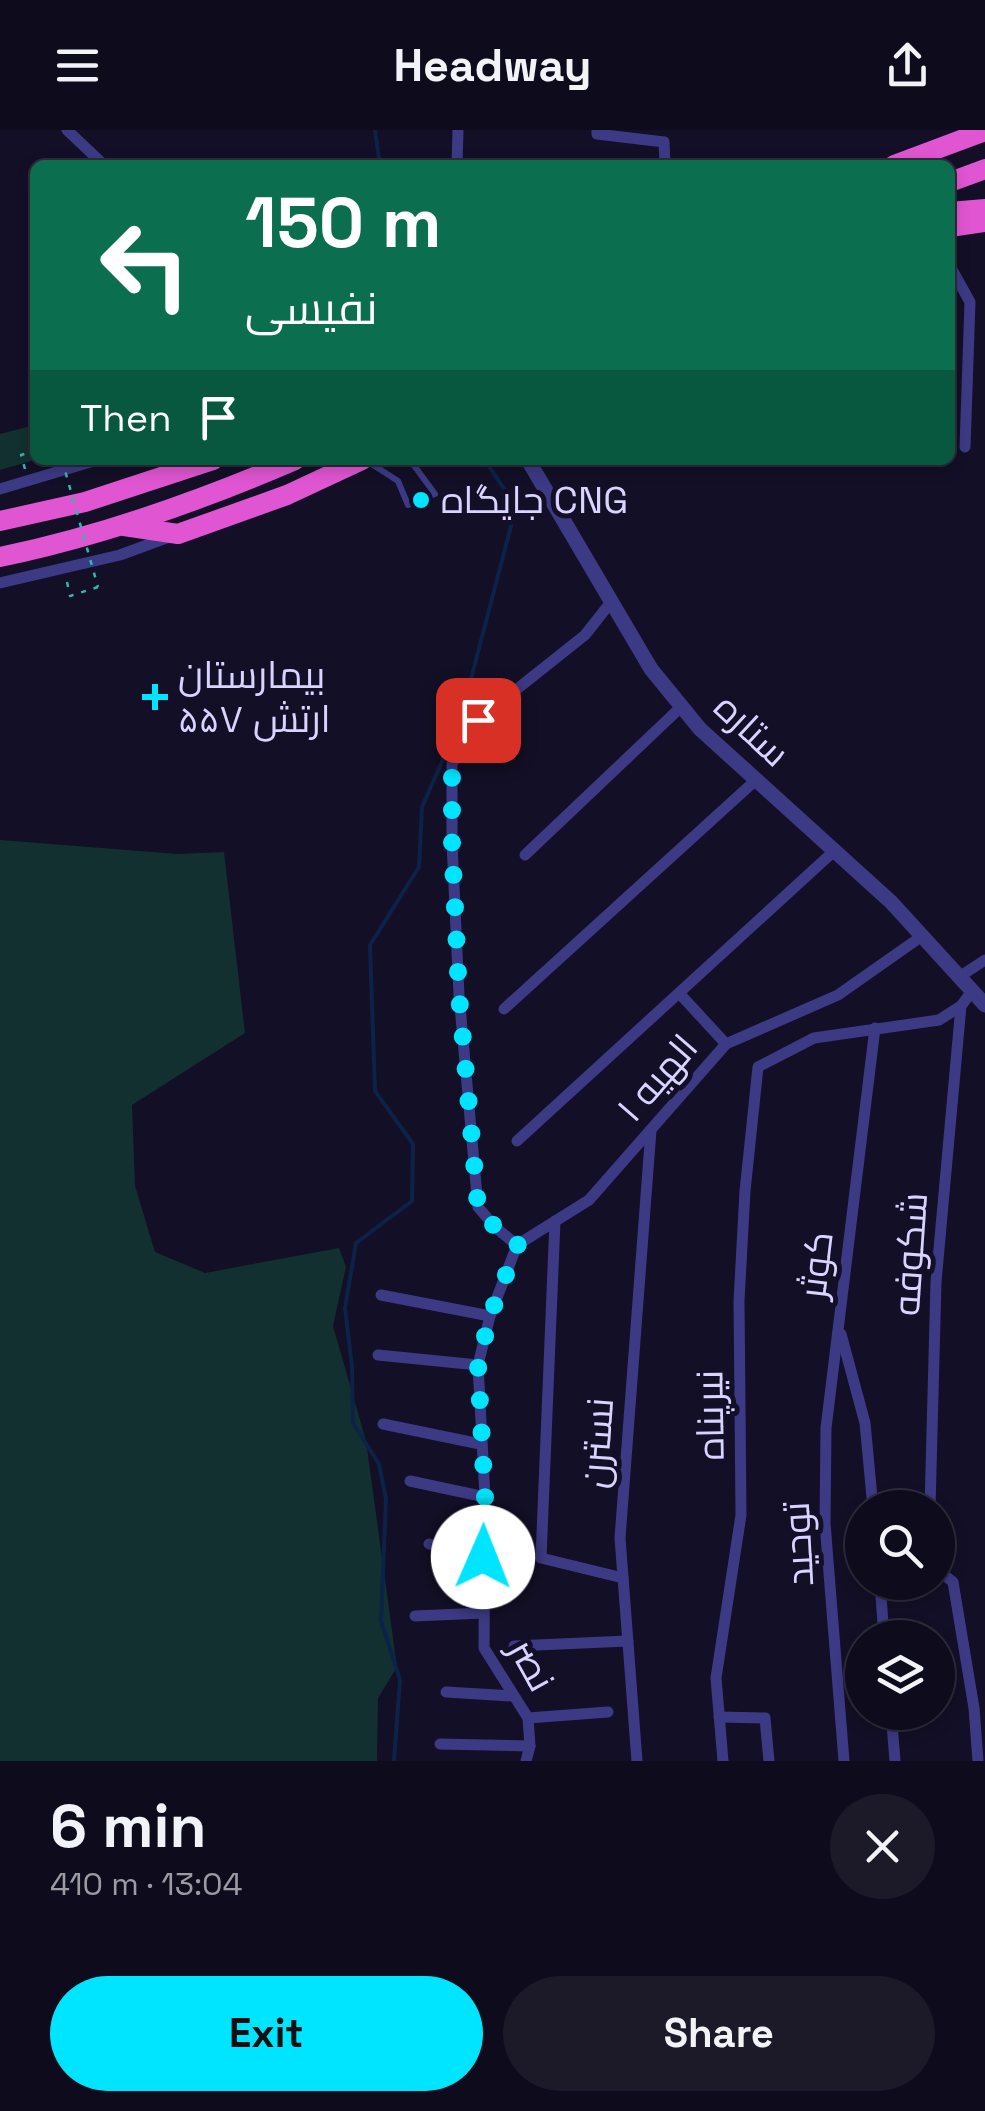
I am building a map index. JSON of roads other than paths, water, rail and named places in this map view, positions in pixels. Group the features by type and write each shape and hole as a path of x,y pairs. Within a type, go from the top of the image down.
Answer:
{"highway":[{"path":"902,160 938,139 985,131"},
{"path":"955,212 985,209"},
{"path":"955,226 985,222"},
{"path":"0,520 84,502 199,465"},
{"path":"0,556 122,526 284,465"},
{"path":"122,526 178,534 287,496 353,465"}],"street":[{"path":"67,130 99,160"},
{"path":"458,130 458,160"},
{"path":"597,130 597,134 664,142 665,160"},
{"path":"955,275 970,302 965,447"},
{"path":"0,489 80,465"},
{"name":"ستاره","path":"531,465 650,669 700,730 892,902 985,1005"},
{"path":"0,583 120,555 178,534"},
{"path":"518,1244 495,1227 478,1207 459,995 452,764 478,720 586,635 611,602"},
{"path":"525,856 681,707"},
{"path":"504,1010 757,778"},
{"path":"518,1142 833,852"},
{"name":"الهیه ۱","path":"518,1244 590,1200 726,1044 838,995 922,936"},
{"path":"958,977 985,960"},
{"path":"875,1028 939,1020 961,1006 972,991"},
{"path":"679,993 726,1044"},
{"name":"شکوفه","path":"930,1490 936,1282 961,1006"},
{"name":"نیرپناه","path":"723,1761 716,1678 741,1515 739,1301 758,1067 814,1038 875,1028"},
{"name":"کوثر","path":"871,1490 865,1422 838,1325 875,1028"},
{"name":"نسترن","path":"637,1761 620,1538 651,1130"},
{"path":"555,1220 541,1558 623,1578"},
{"name":"نصر","path":"518,1244 490,1316 478,1365 485,1497 484,1648 528,1718 530,1746 526,1761"},
{"path":"381,1295 490,1316"},
{"name":"توحید","path":"838,1325 826,1428 824,1524 844,1761"},
{"path":"378,1355 478,1365"},
{"path":"382,1424 480,1444"},
{"path":"410,1481 485,1497"},
{"path":"428,1544 483,1557"},
{"path":"955,1594 974,1708 978,1761"},
{"path":"416,1616 483,1613"},
{"path":"514,1646 628,1640"},
{"path":"446,1692 512,1696"},
{"path":"528,1718 608,1712"},
{"path":"719,1718 765,1718 769,1761"},
{"path":"893,1730 896,1761"},
{"path":"440,1744 530,1746"}],"lane":[{"path":"372,465 398,481 408,506 435,494 414,465"}],"waterway":[{"path":"375,130 379,160"},
{"path":"394,1761 400,1680 381,1621 386,1499 379,1464 353,1423 345,1308 356,1243 412,1201 413,1144 375,1091 370,945 419,867 422,807 460,721 516,507 488,465"}],"place":[{"name":"جایگاه CNG","path":"421,500"},
{"name":"بیمارستان ۵۵۷ ارتش","path":"155,697"}]}
